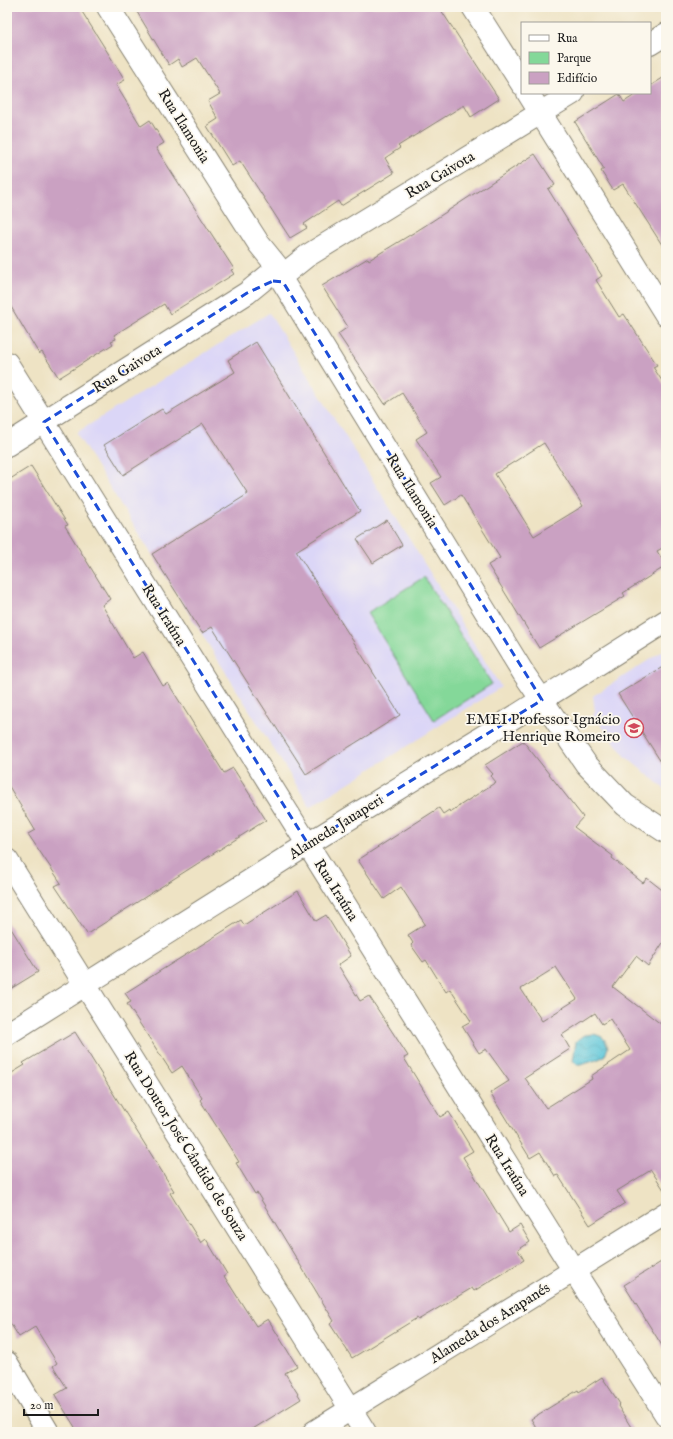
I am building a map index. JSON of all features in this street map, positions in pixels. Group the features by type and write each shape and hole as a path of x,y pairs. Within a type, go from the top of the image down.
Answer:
{"street":[{"name":"Rua Ilamonia","path":"108,7 278,273 524,674 591,769 625,805 666,832"},
{"path":"473,7 521,82"},
{"path":"651,43 666,34"},
{"path":"529,94 666,315"},
{"name":"Rua Gaivota","path":"7,445 278,273 541,114 571,94"},
{"name":"Rua Iraúna","path":"7,364 666,1416"},
{"name":"Alameda Jauaperi","path":"7,1034 666,621"},
{"name":"Rua Doutor José Cândido de Souza","path":"7,860 365,1432"},
{"name":"Alameda dos Arapanés","path":"314,1432 666,1213"},
{"path":"7,1363 48,1432"}],"highlighted area":[{"path":"273,281 283,282 542,700 308,844 44,422 247,293"}],"shaded area":[{"path":"269,313 501,687 310,807 76,433"},
{"name":"EMEI Professor Ignácio Henrique Romeiro","path":"666,649 666,790 626,757 593,715 595,712 593,696"}],"green space":[{"path":"424,577 492,684 434,720 367,613"}],"water":[{"path":"593,1034 606,1041 608,1047 605,1056 577,1065 573,1061 576,1041 585,1035"}],"building":[{"path":"7,7 79,7 125,80 116,85 141,126 150,120 164,143 156,148 234,269 231,270 234,274 170,314 164,304 114,335 116,339 111,341 113,344 59,378 42,352 39,354 7,300"},
{"path":"134,7 439,7 499,99 471,117 464,105 398,146 400,148 385,158 394,173 341,206 338,201 304,224 307,228 290,238 240,161 232,166 207,126 218,119 208,101 220,94 197,58 182,67 178,59 169,65"},
{"path":"666,76 666,251 623,184 613,190 601,171 604,169 575,122 619,94 624,102 636,94 651,94 651,85"},
{"path":"535,154 555,185 548,189 602,276 596,280 619,317 624,314 657,365 653,367 666,387 666,546 657,551 666,566 623,593 625,596 539,648 488,565 500,558 461,495 445,505 431,483 441,477 416,439 427,432 402,393 385,404 338,334 348,327 322,286 368,258 369,260 423,227","holes":["544,443 583,506 534,536 495,474"]},
{"path":"256,342 360,511 296,551 400,715 306,774 212,627 202,633 152,554 248,494 203,424 123,475 104,445 162,409 166,414 235,372 228,360"},
{"path":"31,466 68,525 65,526 110,599 102,605 133,658 143,652 163,686 168,683 224,773 233,768 266,820 87,934 55,886 61,883 28,834 35,830 7,783 7,481"},
{"path":"387,520 402,545 373,563 357,539"},
{"path":"666,665 666,770 618,694"},
{"path":"523,741 583,817 574,827 613,856 612,858 643,883 647,878 666,893 666,938 648,966 636,956 613,987 666,1028 666,1193 651,1170 617,1191 625,1203 590,1225 558,1175 555,1176 540,1152 530,1158 490,1093 509,1081 486,1049 479,1053 462,1026 471,1021 450,989 446,992 426,960 423,962 411,945 413,943 408,935 425,924 401,887 384,899 358,860 439,808 443,814 449,810 450,812 496,782 491,776 493,774 485,765","holes":["556,967 577,999 542,1021 521,989","595,1013 602,1024 610,1019 630,1050 591,1076 592,1079 546,1108 525,1078 570,1049 562,1035"]},
{"path":"298,891 316,921 326,915 351,956 338,965 360,1001 369,996 408,1056 404,1058 440,1117 449,1112 473,1151 463,1157 509,1232 520,1225 530,1242 518,1250 524,1260 474,1291 472,1288 418,1320 417,1318 352,1358 330,1324 334,1321 257,1193 255,1194 236,1163 239,1162 200,1100 202,1098 182,1066 172,1073 127,1004 131,1002 125,993 241,920 244,925"},
{"path":"7,922 38,972 7,991"},
{"path":"75,1032 174,1191 170,1193 181,1211 201,1243 206,1239 227,1274 224,1276 256,1326 268,1319 297,1366 285,1373 301,1399 248,1432 78,1432 55,1395 67,1388 53,1366 57,1363 35,1327 19,1337 7,1318 7,1076 25,1065 23,1063"},
{"path":"666,1259 666,1352 624,1285"},
{"path":"602,1377 620,1404 618,1406 634,1432 539,1432 531,1419 578,1390 579,1392"}],"place":[{"name":"EMEI Professor Ignácio Henrique Romeiro","path":"634,728"}]}
